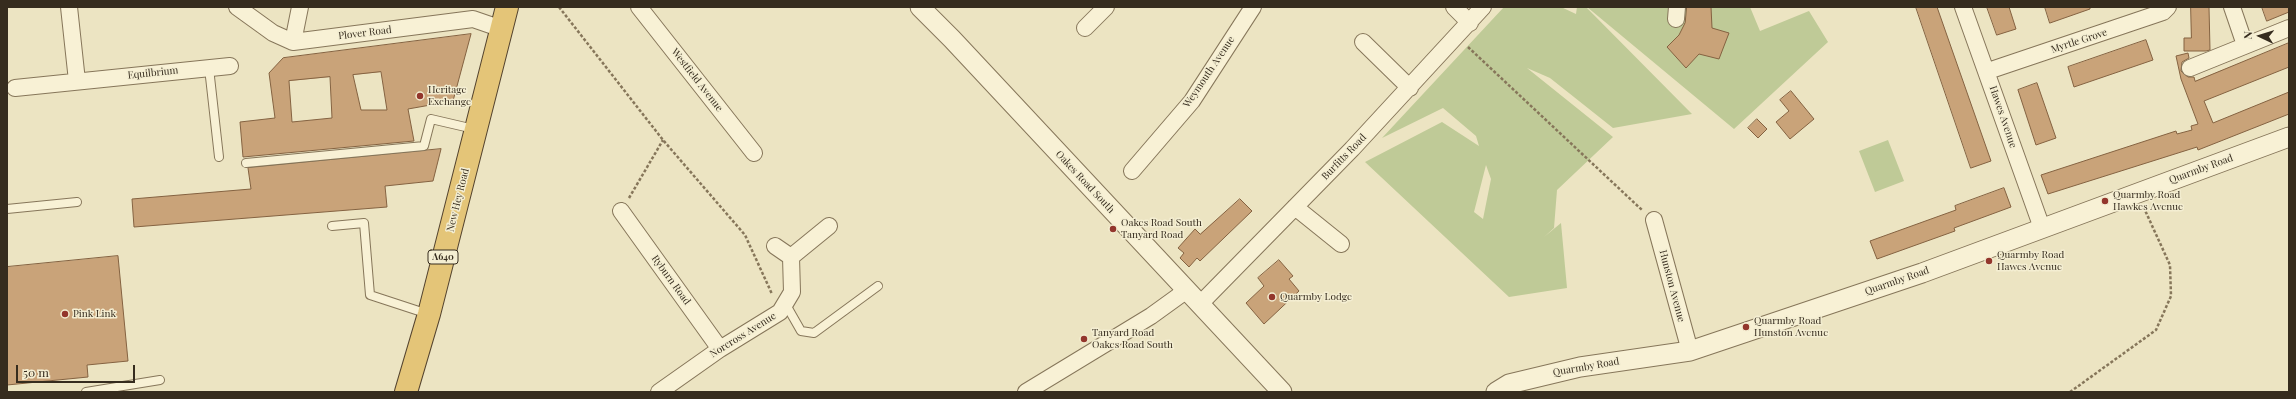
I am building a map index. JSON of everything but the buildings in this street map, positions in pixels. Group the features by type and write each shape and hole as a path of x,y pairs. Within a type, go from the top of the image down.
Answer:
{"highway":[{"name":"New Hey Road","path":"406,392 429,314 507,7"}],"street":[{"path":"69,7 77,81"},
{"path":"237,7 273,33 293,42 300,7"},
{"name":"Westfield Avenue","path":"639,7 754,153"},
{"name":"Oakes Road South","path":"920,7 952,39 1187,290 1276,390"},
{"path":"1085,28 1106,7"},
{"name":"Weymouth Avenue","path":"1132,172 1192,101 1251,7"},
{"path":"1454,7 1470,23"},
{"name":"Burfitts Road","path":"1200,304 1410,88 1483,7"},
{"name":"Hawes Avenue","path":"1963,7 1988,71 2042,228"},
{"name":"Myrtle Grove","path":"1988,71 2148,18 2163,12 2168,7"},
{"path":"2232,7 2245,46"},
{"name":"Plover Road","path":"293,42 473,19 502,29"},
{"path":"2190,68 2289,28"},
{"path":"1363,42 1410,88"},
{"name":"Equilbrium","path":"16,88 230,66"},
{"name":"Quarmby Road","path":"1496,392 1509,384 1580,367 1690,351 1901,280 2289,137"},
{"path":"1295,207 1341,244"},
{"name":"Ryburn Road","path":"621,211 720,349"},
{"name":"Hunston Avenue","path":"1654,220 1690,351"},
{"path":"775,246 791,257 829,226"},
{"name":"Norcross Avenue","path":"659,392 782,308 792,292 791,257"},
{"path":"1026,392 1151,316 1187,290"}],"lane":[{"path":"210,68 219,157"},
{"path":"246,163 424,146 431,119 476,130"},
{"path":"7,209 77,202"},
{"path":"332,226 364,223 370,296 429,314"},
{"path":"782,308 801,330 814,334 878,286"},
{"path":"86,392 160,380"}],"path":[{"path":"559,7 663,140 745,235 782,308"},
{"path":"1457,37 1654,220"},
{"path":"621,211 663,140"},
{"path":"2070,392 2156,330 2171,296 2170,265 2137,193"}],"green space":[{"path":"1504,7 1561,7 1576,14 1577,7 1586,7 1692,114 1613,128 1550,78 1527,68 1613,137 1557,190 1554,228 1544,237 1561,223 1567,288 1509,297 1365,162 1442,122 1479,146 1476,136 1443,108 1382,138","holes":["1486,165 1491,179 1483,219 1474,212"]},
{"path":"1587,7 1750,7 1760,31 1809,11 1828,42 1734,129"},
{"path":"1888,140 1904,181 1875,192 1859,151"}],"place":[{"name":"Heritage Exchange","path":"420,96"},
{"name":"Quarmby Road Hawkes Avenue","path":"2105,201"},
{"name":"Oakes Road South Tanyard Road","path":"1113,229"},
{"name":"Quarmby Road Hawes Avenue","path":"1989,261"},
{"name":"Quarmby Lodge","path":"1272,297"},
{"name":"Pink Link","path":"65,314"},
{"name":"Quarmby Road Hunston Avenue","path":"1746,327"},
{"name":"Tanyard Road Oakes Road South","path":"1084,339"}]}
